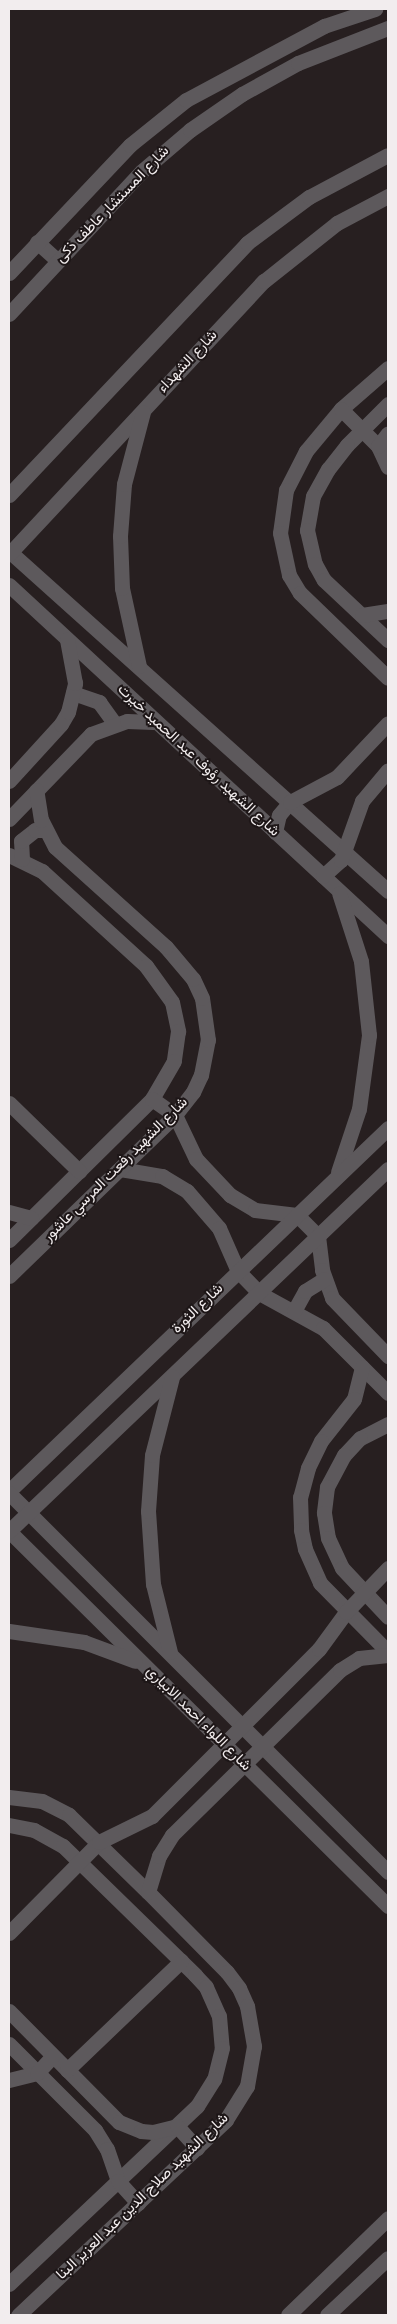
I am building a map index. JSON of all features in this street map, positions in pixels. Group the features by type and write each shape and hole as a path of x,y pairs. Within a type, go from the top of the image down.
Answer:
{"street":[{"name":"شارع المستشار عاطف ذكى","path":"9,273 130,145 186,100 324,26 375,9"},
{"name":"شارع المستشار عاطف ذكى","path":"9,312 142,171 216,111 298,63 388,28"},
{"path":"9,496 246,243 309,196 388,154"},
{"name":"شارع الشهداء","path":"9,552 287,260 337,223 388,196"},
{"path":"37,242 58,261"},
{"path":"388,368 341,410 306,451 286,490 281,511 282,554 300,594 388,678"},
{"path":"388,404 337,457 320,482 308,512 307,530 312,556 324,580 388,640"},
{"path":"139,666 123,597 120,536 124,484 145,407"},
{"path":"341,410 378,446 388,468"},
{"path":"378,446 388,433"},
{"name":"شارع الشهيد رؤوف عبد الحميد خيرت","path":"9,552 139,666 388,891"},
{"name":"شارع الشهيد رؤوف عبد الحميد خيرت","path":"9,585 153,722 388,936"},
{"path":"362,616 388,610"},
{"path":"9,780 61,724 73,693 74,669 67,640"},
{"path":"73,693 99,702 115,724"},
{"path":"9,819 81,742 115,724 153,722"},
{"path":"275,832 279,815 290,802 337,777 388,723"},
{"path":"323,876 335,867 345,852 362,801 388,770"},
{"name":"شارع الشهيد رفعت المرسي عاشور","path":"9,1276 175,1115 193,1092 206,1058 207,1019 194,979 166,947 62,855 44,830 36,790"},
{"path":"15,857 21,841 27,833 44,830"},
{"name":"شارع الشهيد رفعت المرسي عاشور","path":"9,1240 152,1099 169,1074 177,1046 176,1016 165,989 132,952 42,871 15,857"},
{"path":"334,1180 360,1109 369,1035 361,961 338,890"},
{"path":"152,1099 175,1115 196,1159 230,1195 255,1210 297,1215 318,1236 324,1279 341,1310 388,1356"},
{"path":"9,1102 79,1171"},
{"name":"شارع الثورة","path":"9,1492 388,1128"},
{"path":"120,1169 162,1176 186,1191 219,1228 238,1271 259,1293 323,1328 388,1393"},
{"name":"شارع الثورة","path":"9,1531 388,1169"},
{"path":"373,1183 388,1180"},
{"path":"9,1212 31,1218"},
{"path":"294,1312 305,1291 324,1279"},
{"path":"362,1367 354,1399 314,1454 300,1497 301,1530 311,1566 332,1598 388,1653"},
{"path":"172,1656 153,1584 148,1511 154,1446 173,1374"},
{"path":"388,1424 360,1438 344,1455 332,1475 325,1500 325,1526 331,1546 342,1568 363,1593 388,1617"},
{"name":"شارع اللواء احمد الابياري","path":"9,1492 388,1872"},
{"name":"شارع اللواء احمد الابياري","path":"9,1531 388,1906"},
{"path":"9,1933 99,1842 152,1816 319,1649 346,1612 388,1568"},
{"path":"9,1631 84,1642 144,1665"},
{"path":"148,1892 159,1856 172,1836 262,1746 349,1663 369,1655 388,1653"},
{"name":"شارع الشهيد صلاح الدين عبد العزيز البنا","path":"9,1797 42,1801 56,1807 81,1824 213,1957 241,1994 252,2026 254,2046 250,2073 238,2104 197,2148 18,2315"},
{"name":"شارع الشهيد صلاح الدين عبد العزيز البنا","path":"9,1825 49,1836 80,1863 196,1975 206,1987 219,2016 222,2048 219,2064 207,2093 176,2126 9,2284"},
{"path":"196,1975 213,1957"},
{"path":"67,2070 181,1961"},
{"path":"9,2012 110,2114 130,2128 153,2132 176,2126 197,2148"},
{"path":"9,2044 102,2139 112,2159 118,2181 138,2203"},
{"path":"9,2080 37,2073 53,2056"},
{"path":"288,2315 388,2218"},
{"path":"327,2315 388,2258"}]}
